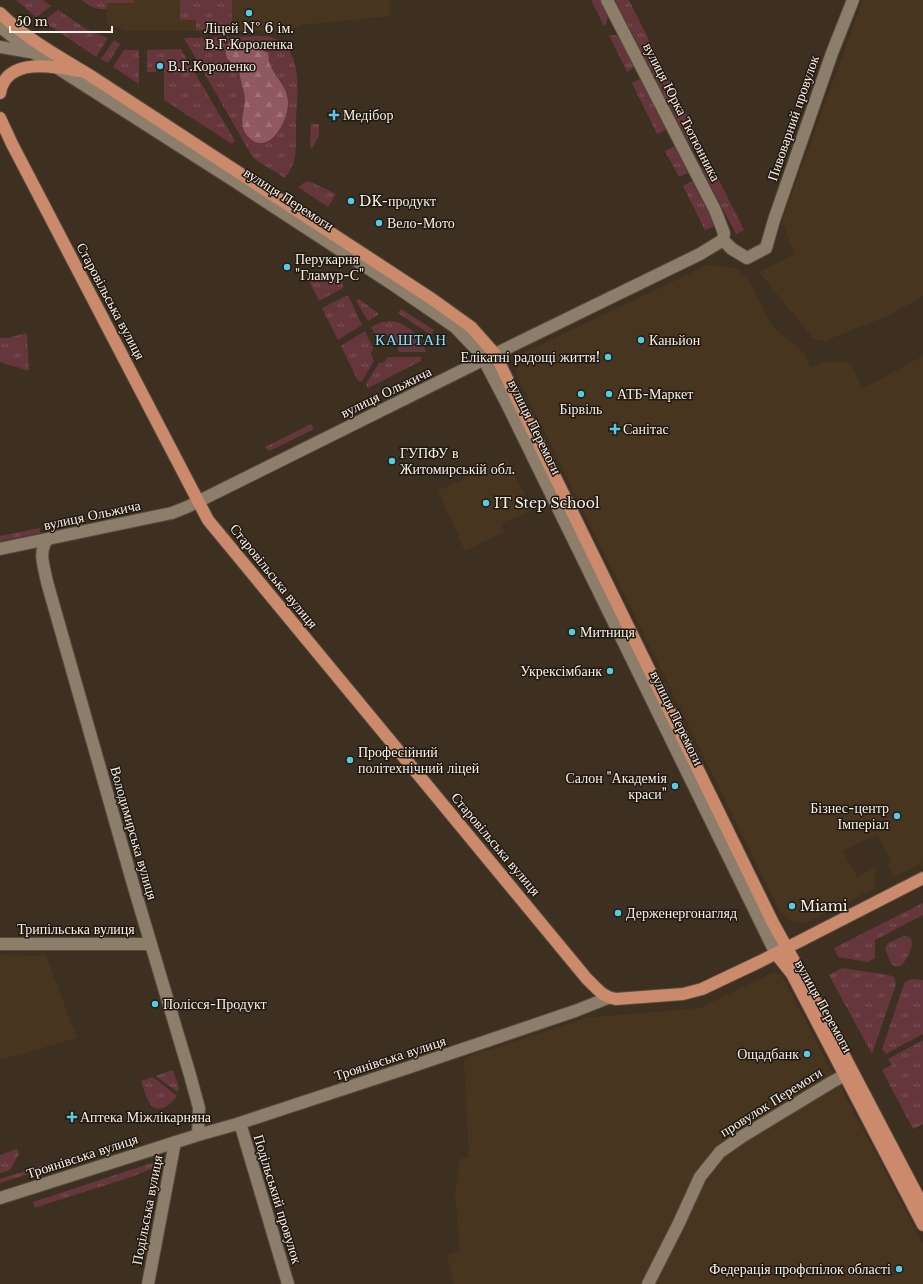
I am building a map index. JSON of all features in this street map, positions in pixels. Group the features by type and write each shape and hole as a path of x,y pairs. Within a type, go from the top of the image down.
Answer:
{"main road":[{"name":"вулиця Перемоги","path":"0,13 29,36 432,299 471,327 490,357"},
{"path":"0,93 1,86 5,79 19,70 28,67 57,67 86,72"},
{"name":"Старовільська вулиця","path":"0,118 208,520 587,979 608,998"},
{"name":"Троянівська вулиця","path":"608,998 683,994 702,989 781,951 923,878"},
{"name":"вулиця Перемоги","path":"781,951 923,1225"},
{"name":"вулиця Перемоги","path":"781,951 823,1015 923,1206"}],"street":[{"name":"вулиця Юрка Тютюнника","path":"607,0 715,210 724,233 723,240"},
{"name":"Пивоварний провулок","path":"723,240 732,249 747,258 766,248 774,220 830,60 853,0"},
{"name":"вулиця Перемоги","path":"0,27 34,53 249,191 455,327 468,340 490,357 512,413 781,951"},
{"path":"0,47 50,57 86,72"},
{"name":"вулиця Ольжича","path":"0,549 172,513 700,254 723,240"},
{"name":"Володимирська вулиця","path":"47,540 43,545 42,556 47,582 199,1108 198,1135"},
{"name":"Трипільська вулиця","path":"0,944 151,944"},
{"name":"Троянівська вулиця","path":"0,1198 175,1142 240,1123 576,1011 608,998"},
{"name":"провулок Перемоги","path":"648,1284 700,1177 720,1152 757,1127 845,1075"},
{"name":"Подільський провулок","path":"240,1123 288,1284"},
{"name":"Подільська вулиця","path":"148,1284 175,1142"}],"shaded area":[{"name":"Ліцей № 6 ім. В.Г.Короленка","path":"82,0 390,0 390,16 302,25 287,31 127,31 107,24 107,10 90,6"},
{"path":"863,0 923,0 923,296 888,316 824,341 813,338 759,272 794,254 782,220"},
{"path":"708,265 731,268 740,271 749,280 772,326 804,353 810,368 828,362 848,362 851,364 862,389 923,356 923,863 898,875 893,875 887,865 892,862 877,834 843,851 857,877 875,868 875,888 809,921 801,923 786,918 780,912 516,374 517,364 521,355 525,352"},
{"name":"IT Step School","path":"507,459 532,510 501,524 504,532 465,551 438,491"},
{"path":"0,955 46,956 77,1038 0,1060"},
{"path":"777,972 782,976 923,1244 923,1284 454,1284 447,1255 460,1251 455,1196 460,1159 469,1157 464,1060 467,1057 585,1018 700,1008 772,973"}],"green space":[{"path":"16,0 43,0 51,6 36,17"},
{"path":"82,0 134,0 134,3 107,3 107,9 100,9 91,6"},
{"path":"180,0 232,0 232,30 196,30 196,20 180,20"},
{"path":"591,0 600,0 605,10 607,19 604,26"},
{"path":"615,0 629,0 702,146 696,149 691,147"},
{"path":"58,10 86,29 108,38 96,57 43,21"},
{"path":"609,35 615,35 620,38 634,67 627,72"},
{"path":"266,36 278,40 287,47 293,57 296,69 298,95 295,155 292,166 285,178 252,156 184,38"},
{"path":"114,40 120,44 108,63 101,59"},
{"path":"234,40 250,44 268,53 272,70 286,92 288,103 283,124 274,137 262,143 255,142 246,134 244,130 242,118 245,101 244,92 238,70 227,58 226,52 228,45"},
{"path":"181,49 235,141 232,144 164,100 164,62 156,62 156,72 147,72 147,50"},
{"path":"124,50 139,50 139,84 113,67"},
{"path":"640,79 666,130 657,134 632,83"},
{"path":"311,124 319,124 319,136 312,148 310,147"},
{"path":"675,146 688,173 679,177 665,151"},
{"path":"708,158 744,230 736,234 702,169 703,161"},
{"path":"309,181 336,194 328,207 298,187"},
{"path":"692,181 715,226 705,230 683,186"},
{"path":"331,272 337,274 343,284 343,288 319,301 309,281 324,273"},
{"path":"348,295 362,325 338,340 322,308"},
{"path":"359,299 379,314 368,321 356,301"},
{"path":"401,309 434,330 431,335 398,313"},
{"path":"391,321 403,325 413,332 421,341 426,352 399,352 397,344 391,337 384,334 376,336 371,327 382,322"},
{"path":"365,331 373,348 371,354 374,361 362,381 358,381 341,346"},
{"path":"27,333 29,371 0,362 0,338 7,338"},
{"path":"388,357 421,357 421,361 368,388 366,384 379,363 384,362"},
{"path":"311,424 314,429 269,451 265,447"},
{"path":"40,528 40,533 0,541 0,536"},
{"path":"923,903 923,915 875,940 875,958 868,962 838,957 834,948"},
{"path":"904,936 910,937 912,940 909,954 903,964 900,966 895,966 891,964 885,948 888,943"},
{"path":"842,968 894,977 896,983 895,987 872,1054 829,975"},
{"path":"911,979 923,980 923,1034 886,1054 882,1049 904,984"},
{"path":"923,1040 923,1124 913,1129 882,1070 892,1065 888,1059"},
{"path":"173,1070 179,1088 178,1092 155,1076"},
{"path":"153,1077 177,1096 168,1106 164,1108 160,1109 152,1106 148,1100 141,1081"},
{"path":"17,1149 19,1154 10,1170 0,1173 0,1155"},
{"path":"85,1152 81,1157 0,1183 0,1179"},
{"path":"158,1161 164,1164 131,1177 35,1208 33,1202"}],"place":[{"name":"Ліцей № 6 ім. В.Г.Короленка","path":"249,13"},
{"name":"В.Г.Короленко","path":"160,66"},
{"name":"Медібор","path":"334,115"},
{"name":"DK-продукт","path":"351,201"},
{"name":"Вело-Мото","path":"379,223"},
{"name":"Перукарня \"Гламур-С\"","path":"287,267"},
{"name":"Каньйон","path":"641,340"},
{"name":"Елікатні радощі життя!","path":"608,357"},
{"name":"Бірвіль","path":"581,394"},
{"name":"АТБ-Маркет","path":"609,394"},
{"name":"Санітас","path":"615,429"},
{"name":"ГУПФУ в Житомирській обл.","path":"392,461"},
{"name":"IT Step School","path":"486,503"},
{"name":"Митниця","path":"572,632"},
{"name":"Укрексімбанк","path":"610,671"},
{"name":"Професійний політехнічний ліцей","path":"350,760"},
{"name":"Салон \"Академія краси\"","path":"675,786"},
{"name":"Бізнес-центр Імперіал","path":"897,816"},
{"name":"Miami","path":"792,906"},
{"name":"Держенергонагляд","path":"618,913"},
{"name":"Полісся-Продукт","path":"155,1004"},
{"name":"Ощадбанк","path":"807,1054"},
{"name":"Аптека Міжлікарняна","path":"72,1117"},
{"name":"Федерація профспілок області","path":"899,1269"}],"district":[{"name":"КАШТАН","path":"411,340"}]}
